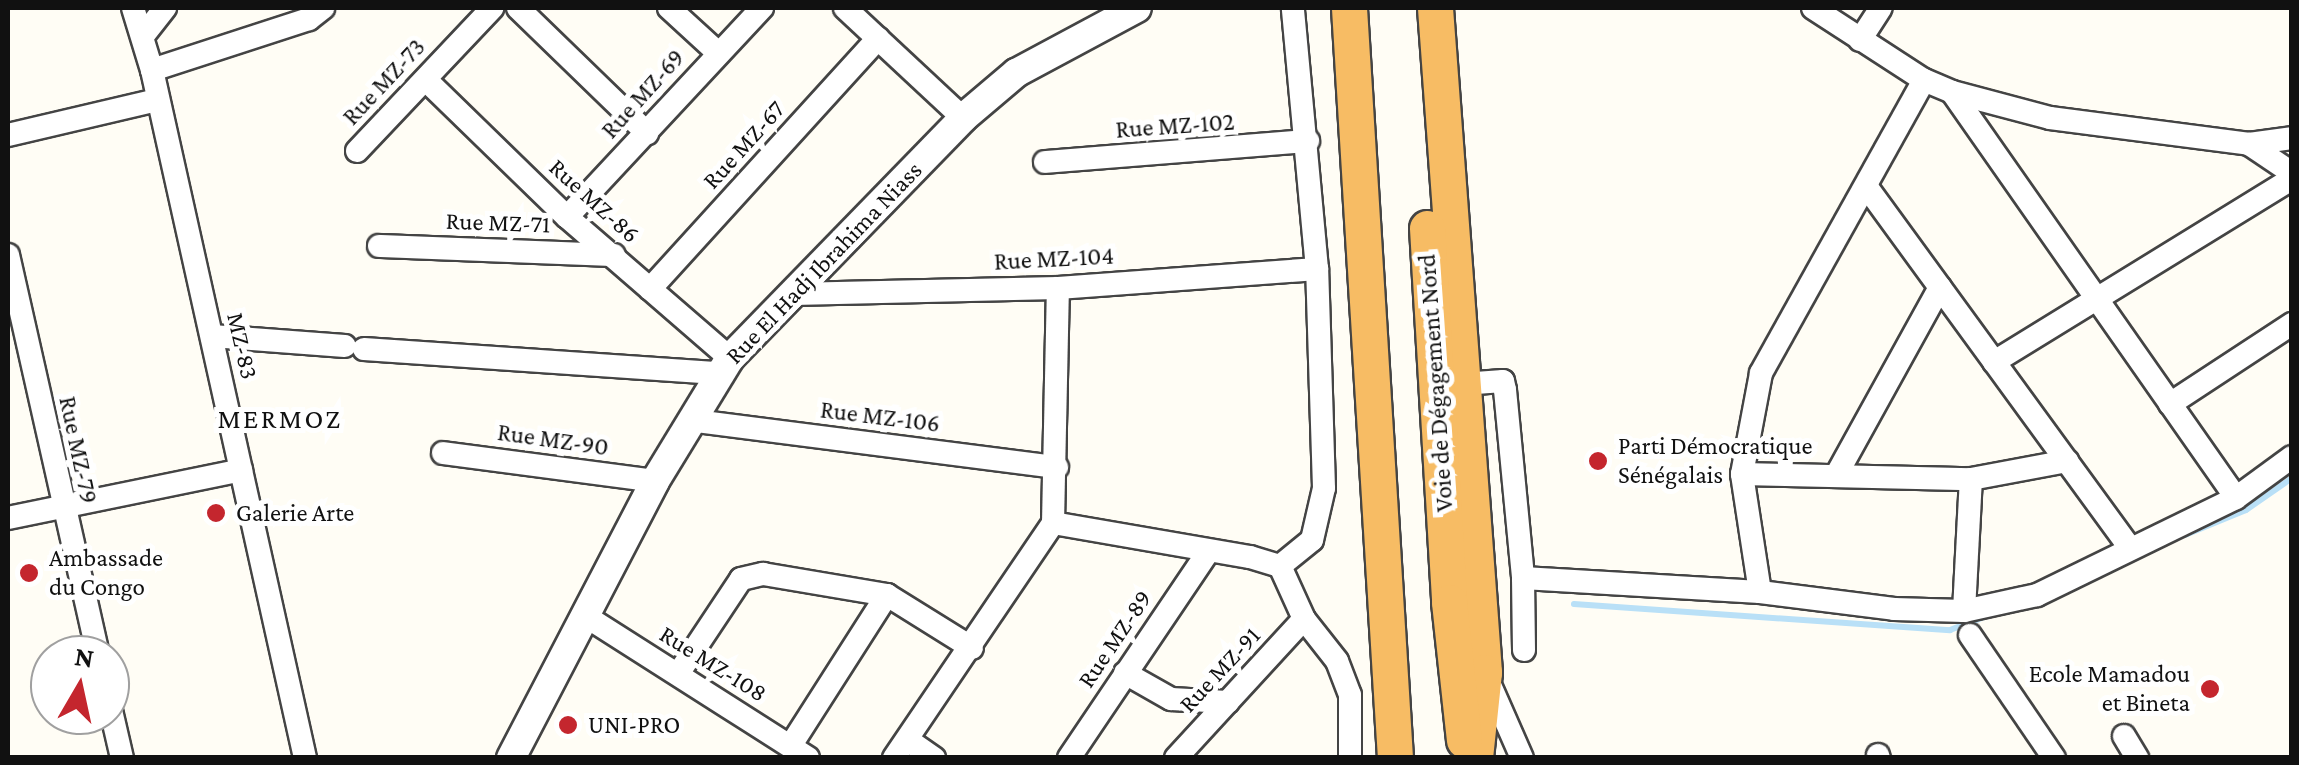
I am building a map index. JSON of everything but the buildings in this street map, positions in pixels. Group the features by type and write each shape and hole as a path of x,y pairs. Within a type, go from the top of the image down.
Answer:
{"highway":[{"path":"1349,8 1396,758"},
{"name":"Voie de Dégagement Nord","path":"1372,8 1408,597 1414,758"},
{"name":"Voie de Dégagement Nord","path":"1412,8 1449,602 1466,758"},
{"path":"1435,8 1484,672 1474,758"}],"street":[{"name":"MZ-83","path":"133,8 152,70 306,758"},
{"path":"144,36 165,8"},
{"path":"152,70 310,20 322,8"},
{"name":"Rue MZ-73","path":"357,151 492,8"},
{"path":"518,8 647,133"},
{"path":"668,8 718,52"},
{"name":"Rue MZ-69","path":"566,218 762,8"},
{"path":"845,8 962,118"},
{"name":"Rue El Hadj Ibrahima Niass","path":"511,758 656,482 725,366 962,118 1016,73 1102,16 1137,8"},
{"path":"1280,566 1312,540 1324,488 1317,268 1293,8"},
{"path":"1813,8 1924,80 1952,92 2050,118 2249,144 2292,138"},
{"path":"1860,40 1880,8"},
{"name":"Rue MZ-67","path":"650,289 878,38"},
{"name":"Rue MZ-86","path":"426,80 566,218 650,289 725,366"},
{"path":"1760,592 1742,474 1761,373 1924,80"},
{"path":"1952,92 2236,498"},
{"path":"8,134 156,100"},
{"name":"Rue MZ-102","path":"1045,162 1308,142"},
{"path":"1994,362 2098,301 2292,176 2249,144"},
{"path":"1866,186 2131,549"},
{"name":"Rue MZ-71","path":"379,246 614,255"},
{"name":"Rue MZ-79","path":"8,255 93,635"},
{"name":"Rue MZ-104","path":"793,294 1058,288 1317,268"},
{"path":"1838,472 1940,287"},
{"path":"934,758 901,748 972,648 1052,523 1057,468 1058,288"},
{"path":"2170,404 2292,324"},
{"path":"212,336 354,348 725,366"},
{"path":"1462,384 1503,381 1523,578 1524,650"},
{"name":"Rue MZ-106","path":"696,420 1057,468"},
{"name":"Rue MZ-90","path":"443,453 656,482"},
{"path":"1523,578 1760,592 1894,610 1964,611 2036,595 2236,498 2292,458"},
{"path":"1742,474 1838,472 1971,478 2067,461"},
{"path":"8,518 242,470"},
{"path":"1964,611 1971,478"},
{"path":"1052,523 1250,557 1280,566 1304,619 1338,661 1350,695 1350,758"},
{"name":"Rue MZ-89","path":"1069,758 1208,552"},
{"path":"678,674 741,579 763,574 887,595 972,648"},
{"path":"800,751 887,595"},
{"name":"Rue MZ-108","path":"587,617 800,751"},
{"name":"Rue MZ-91","path":"1176,758 1304,619"},
{"path":"1970,635 2054,758"},
{"path":"1484,672 1522,758"},
{"path":"1125,673 1170,699 1228,702"},
{"path":"2124,736 2138,758"}],"waterway":[{"path":"2185,535 2246,510 2292,478"},
{"path":"1574,604 1950,630 1984,617"}],"place":[{"name":"Parti Démocratique Sénégalais","path":"1598,461"},
{"name":"Galerie Arte","path":"216,513"},
{"name":"Ambassade du Congo","path":"29,573"},
{"name":"Ecole Mamadou et Bineta","path":"2210,689"},
{"name":"UNI-PRO","path":"568,725"}],"district":[{"name":"MERMOZ","path":"280,419"}]}
